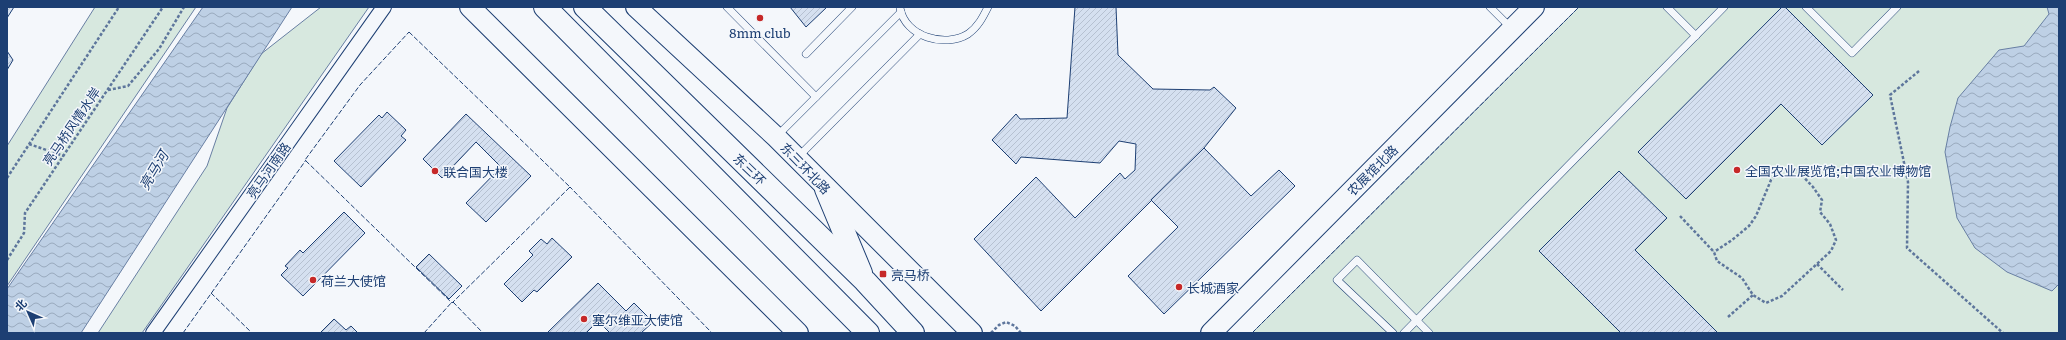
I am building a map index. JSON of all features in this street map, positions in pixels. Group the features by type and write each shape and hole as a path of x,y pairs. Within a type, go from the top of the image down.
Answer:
{"highway":[{"path":"545,7 868,333"},
{"name":"东三环","path":"586,8 865,281 913,333"},
{"path":"826,189 865,281"}],"street":[{"name":"亮马河南路","path":"153,333 384,7"},
{"path":"470,7 789,330"},
{"name":"东三环北路","path":"636,7 655,20 776,137 826,189 972,333"},
{"name":"农展馆北路","path":"1211,333 1512,29 1527,10"}],"lane":[{"path":"727,7 816,97"},
{"path":"806,54 852,7"},
{"path":"776,137 901,9 908,23 920,34 927,38 943,41 953,40 968,34 980,24 988,7"},
{"path":"1490,7 1512,29"},
{"path":"1667,7 1696,36"},
{"path":"1404,333 1724,7"},
{"path":"1806,7 1852,53 1897,7"},
{"path":"797,158 920,34"},
{"path":"1393,333 1337,280 1357,260 1428,333"}],"path":[{"path":"7,178 119,7"},
{"name":"亮马桥风情水岸","path":"7,260 24,233 26,213 163,7"},
{"path":"107,90 128,86 158,49 184,7"},
{"path":"1919,71 1890,95 1896,116 1908,182 1907,248 2003,333"},
{"path":"29,144 64,156"},
{"path":"1680,216 1714,252 1717,261 1742,278 1753,295 1766,302 1782,296 1831,251 1836,240 1830,224 1820,212 1822,200 1814,187 1796,170 1783,169 1771,180 1756,216 1749,226 1714,252"},
{"path":"1817,264 1843,290"},
{"path":"1728,317 1753,295"},
{"path":"991,333 999,325 1006,322 1015,326 1021,333"}],"shaded area":[{"path":"95,7 196,7 7,286 7,146"},
{"path":"321,7 369,7 142,333 98,333 207,166 227,108 261,54"},
{"name":"全国农业展览馆;中国农业博物馆","path":"1579,7 2059,7 2059,333 1252,333"}],"water":[{"name":"亮马河","path":"203,7 292,7 81,333 7,333 7,289"},
{"path":"2047,7 2059,7 2059,284 2052,291 2007,272 1975,248 1957,218 1945,152 1958,98 1999,50 2024,46 2049,14"}],"building":[{"path":"7,7 14,7 7,18"},
{"path":"790,7 827,7 806,27"},
{"path":"1075,7 1116,7 1118,55 1153,89 1210,90 1214,87 1236,108 1204,148 1041,311 974,239 1036,177 1075,218 1120,173 1125,179 1135,170 1136,144 1119,141 1100,163 1021,157 1016,164 992,140 1016,114 1020,119 1067,118"},
{"path":"1782,7 1785,7 1873,95 1822,145 1781,104 1686,199 1638,152"},
{"path":"7,51 13,60 7,70"},
{"path":"387,112 406,130 401,136 406,140 361,187 334,161 379,115 382,118"},
{"path":"466,114 531,176 486,222 466,203 501,167 476,142 442,178 423,159"},
{"path":"1204,148 1251,196 1279,170 1295,186 1164,314 1128,276 1178,227 1151,200"},
{"path":"1619,171 1667,218 1635,250 1718,333 1621,333 1539,251"},
{"path":"344,212 365,233 303,296 281,275 288,268 285,266 300,250 303,253"},
{"path":"552,238 572,257 537,292 534,290 522,302 504,284 533,255 529,251 541,239 547,244"},
{"path":"429,254 462,286 449,299 416,267"},
{"path":"598,283 626,311 634,303 653,322 641,333 610,333 598,321 586,333 547,333"},
{"path":"334,319 346,330 351,326 358,333 320,333"}],"fence":[{"path":"1252,333 1579,7"},
{"path":"409,32 570,187 452,303 305,160 360,85 409,32"},
{"path":"183,333 306,160"},
{"path":"569,188 570,187 712,333"},
{"path":"211,293 252,333"},
{"path":"424,333 452,302"},
{"path":"453,302 483,333"}],"place":[{"name":"8mm club","path":"760,18"},
{"name":"全国农业展览馆;中国农业博物馆","path":"1737,170"},
{"name":"联合国大楼","path":"435,171"},
{"name":"亮马桥","path":"883,274"},
{"name":"荷兰大使馆","path":"313,280"},
{"name":"长城酒家","path":"1179,287"},
{"name":"塞尔维亚大使馆","path":"584,319"}]}
